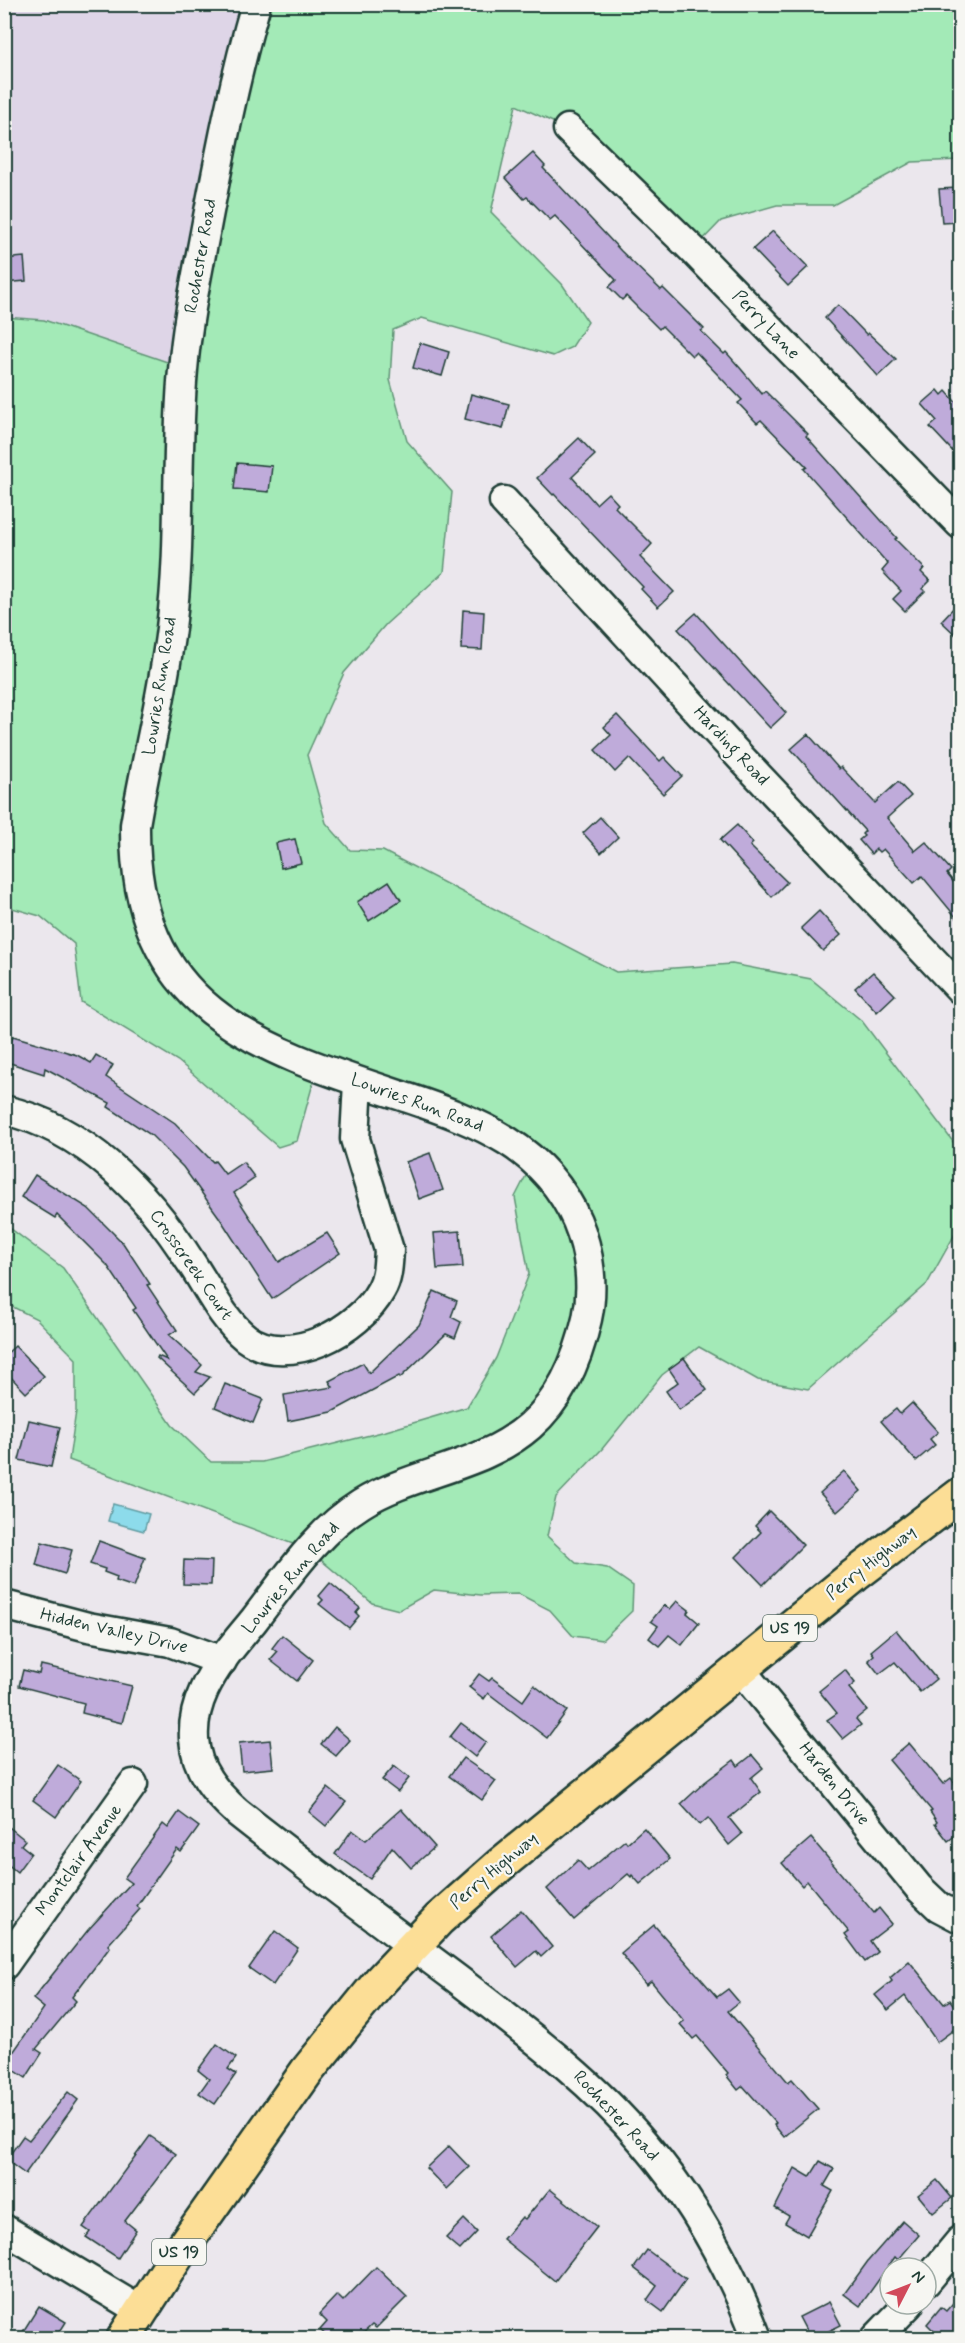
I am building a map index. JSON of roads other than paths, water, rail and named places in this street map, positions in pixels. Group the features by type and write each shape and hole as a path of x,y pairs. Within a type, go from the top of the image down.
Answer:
{"main road":[{"name":"Perry Highway","path":"124,2338 178,2254 307,2071 412,1946 500,1865 878,1556 960,1495"}],"street":[{"name":"Rochester Road","path":"179,511 179,415 183,367 193,300 226,121 256,4"},
{"name":"Perry Lane","path":"568,129 693,250 960,524"},
{"name":"Harding Road","path":"504,501 742,760 960,989"},
{"name":"Lowries Run Road","path":"179,511 176,573 167,657 135,825 137,872 148,920 170,965 186,986 225,1021 268,1048 317,1068 475,1122 507,1140 545,1171 556,1183 573,1211 585,1245 591,1280 587,1317 579,1346 563,1384 541,1416 493,1451 394,1487 358,1506 341,1519 309,1550 222,1661 204,1691 195,1724 194,1741 198,1758 213,1787 251,1823 412,1946"},
{"name":"Crosscreek Court","path":"4,1110 50,1127 89,1150 116,1171 141,1194 158,1214 236,1329 260,1346 275,1350 290,1350 325,1338 358,1318 372,1304 382,1288 388,1270 389,1250 355,1139 358,1082"},
{"name":"Hidden Valley Drive","path":"4,1605 88,1627 170,1642 222,1661"},
{"name":"Harden Drive","path":"740,1669 960,1938"},
{"name":"Montclair Avenue","path":"5,1963 133,1784"},
{"name":"Harden Drive","path":"929,1899 960,1918"},
{"name":"Rochester Road","path":"412,1946 578,2074 646,2145 702,2225 735,2286 757,2338"},
{"path":"4,2229 141,2311"},
{"path":"938,2268 960,2241"},
{"path":"876,2338 897,2316"}],"water":[{"path":"113,1504 149,1514 144,1531 108,1521"}]}
